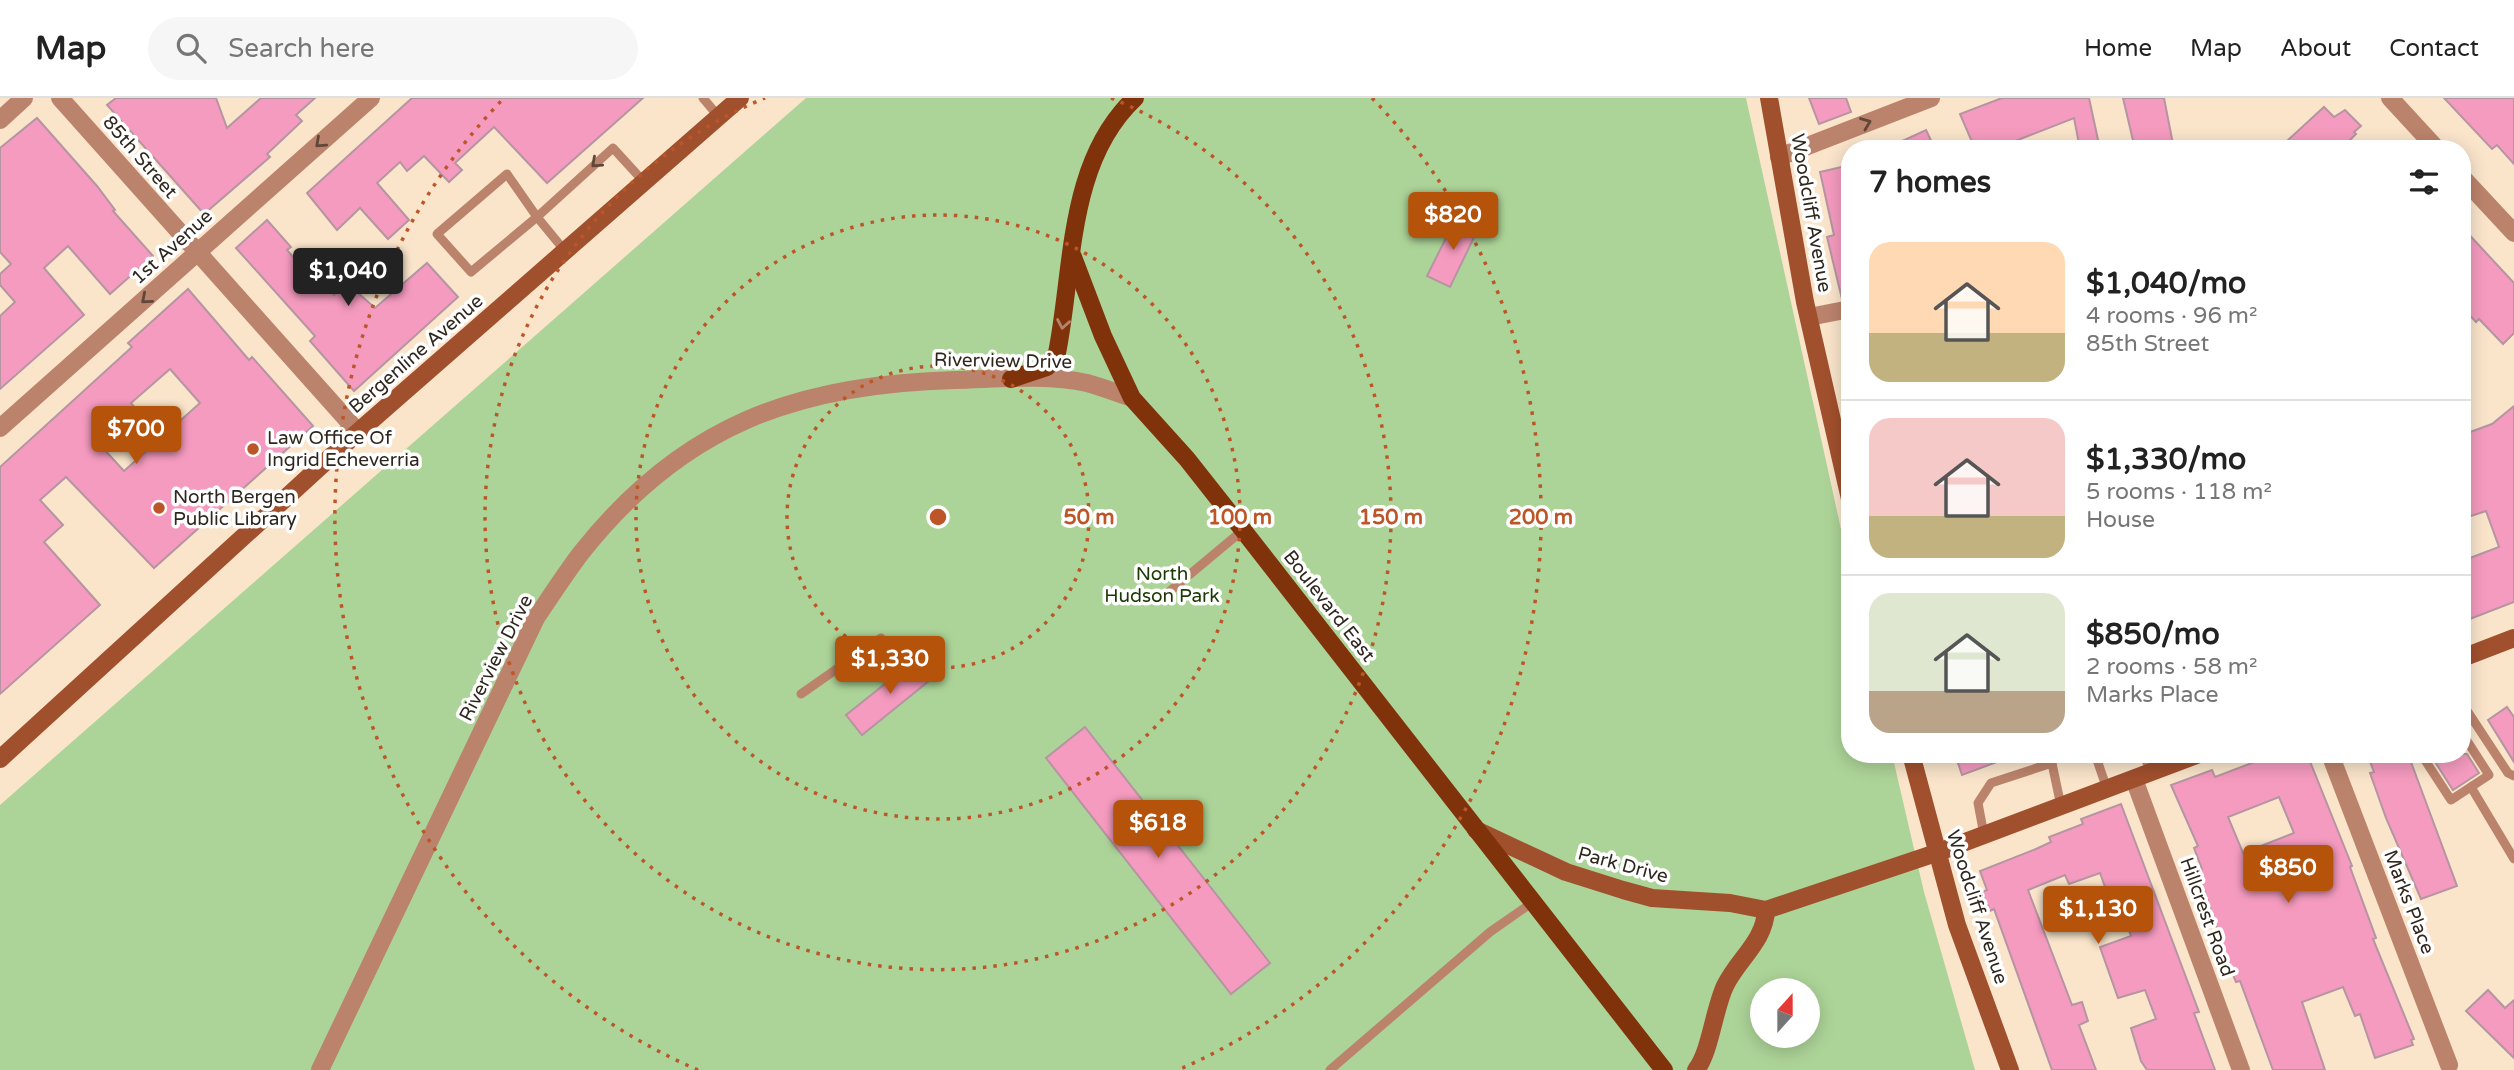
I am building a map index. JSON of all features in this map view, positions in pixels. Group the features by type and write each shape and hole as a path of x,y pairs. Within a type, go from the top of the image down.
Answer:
{"main road":[{"name":"Bergenline Avenue","path":"0,759 358,432 740,98"},
{"name":"Boulevard East","path":"1135,98 1117,115 1091,160 1076,220 1073,257 1103,336 1132,398 1187,459 1664,1070"},
{"name":"Woodcliff Avenue","path":"1769,98 1809,317 1841,459"},
{"path":"1011,379 1047,368 1057,353 1073,257"},
{"path":"2471,655 2514,638"},
{"name":"Woodcliff Avenue","path":"1913,763 1958,925 2010,1070"},
{"name":"Park Drive","path":"1476,830 1566,872 1623,890 1652,898 1730,903 1766,910 1936,853 2176,763"},
{"path":"1696,1070 1701,1064 1723,990 1736,966 1765,927 1766,910"}],"street":[{"path":"0,120 24,98"},
{"name":"85th Street","path":"60,98 358,432"},
{"name":"1st Avenue","path":"0,428 371,98"},
{"path":"1779,157 1931,98"},
{"path":"2390,98 2429,140"},
{"path":"2471,187 2514,233"},
{"path":"1809,317 1841,311"},
{"name":"Riverview Drive","path":"320,1070 536,618 582,552 638,493 701,442 729,427 805,398 892,382 1011,379 1085,383 1132,398"},
{"name":"Marks Place","path":"2333,763 2449,1065"},
{"name":"Hillcrest Road","path":"2142,776 2241,1070"}],"lane":[{"path":"703,98 719,117"},
{"path":"565,251 537,217 507,174 437,234 471,272 537,217 613,148 644,182"},
{"path":"1164,596 1243,530"},
{"path":"802,694 881,638"},
{"path":"2471,717 2508,773 2514,776"},
{"path":"2427,763 2451,800 2490,775 2471,746"},
{"path":"1984,835 1979,803 1991,783 2041,763"},
{"path":"2052,763 2061,806"},
{"path":"2098,763 2107,789"},
{"path":"2142,776 2143,763"},
{"path":"2471,787 2514,859"},
{"path":"1330,1070 1490,932 1533,902"}],"green space":[{"name":"North Hudson Park","path":"806,98 1746,98 1841,529 1841,763 1894,763 1924,892 1975,1070 0,1070 0,805"}],"building":[{"path":"116,98 216,98 227,128 261,98 315,98 296,115 302,121 267,154 270,157 204,214 107,105"},
{"path":"412,98 643,98 547,183 494,127 455,163 462,170 449,182 424,156 407,171 400,162 377,183 409,220 388,239 360,208 337,230 307,193"},
{"path":"1809,98 1846,98 1851,112 1819,124"},
{"path":"2002,98 2089,98 2098,140 2078,140 2074,118 2018,140 1971,140 1960,114"},
{"path":"2123,98 2164,98 2172,140 2133,140"},
{"path":"2444,98 2514,98 2514,164 2497,145 2492,149"},
{"path":"2324,107 2334,117 2345,110 2361,126 2350,140 2288,140"},
{"path":"37,118 97,186 115,210 113,211 153,256 110,294 68,246 44,268 84,315 0,389 0,316 15,302 0,285 0,274 11,264 0,252 0,148"},
{"path":"1926,130 1931,140 1904,140"},
{"path":"1841,167 1841,295 1827,237 1834,235 1820,172"},
{"path":"1457,216 1479,227 1450,287 1427,276"},
{"path":"267,220 291,247 287,250 310,276 315,272 334,295 347,283 375,308 427,263 458,297 354,391 310,341 315,336 236,248"},
{"path":"2471,237 2514,283 2514,333 2503,344 2479,319 2476,322 2471,317"},
{"path":"188,289 249,360 252,357 313,426 154,568 66,477 40,500 63,525 44,542 100,605 0,694 0,467 132,347 128,343","holes":["170,369 200,403 124,471 101,446 120,429 116,425 135,408 131,403"]},
{"path":"2514,406 2514,602 2471,619 2471,558 2499,547 2486,511 2471,516 2471,432 2492,424"},
{"path":"919,657 935,676 862,735 846,715"},
{"path":"2507,707 2514,717 2514,762 2488,720"},
{"path":"1085,727 1270,963 1231,994 1046,758"},
{"path":"2471,760 2479,773 2453,790 2436,763 2471,763"},
{"path":"1958,763 1994,763 1962,775"},
{"path":"2252,763 2311,763 2352,866 2350,867 2376,938 2373,939 2414,1039 2411,1040 2413,1045 2375,1058 2360,1014 2355,1016 2343,987 2302,1002 2325,1070 2273,1070 2240,981 2236,982 2230,968 2198,871 2202,869 2194,848 2198,846 2171,785 2212,770 2215,777","holes":["2279,797 2294,833 2243,853 2228,817"]},
{"path":"2370,763 2411,763 2457,886 2421,899 2386,818 2370,773 2374,772"},
{"path":"2121,804 2199,1012 2194,1013 2215,1070 2147,1070 2141,1061 2131,1028 2156,1019 2145,990 2118,998 2100,947 2131,936 2117,898 2110,901 2100,873 2069,884 2065,875 2028,890 2072,1005 2082,1002 2088,1021 2079,1025 2096,1070 2052,1070 1994,909 1990,911 1982,892 1987,890 1980,871 2051,842 2049,837 2083,824 2081,819"},
{"path":"2488,990 2505,1008 2514,1000 2514,1058 2466,1011"}],"place":[{"name":"Law Office Of Ingrid Echeverria","path":"253,449"},
{"name":"North Bergen Public Library","path":"159,508"}]}
